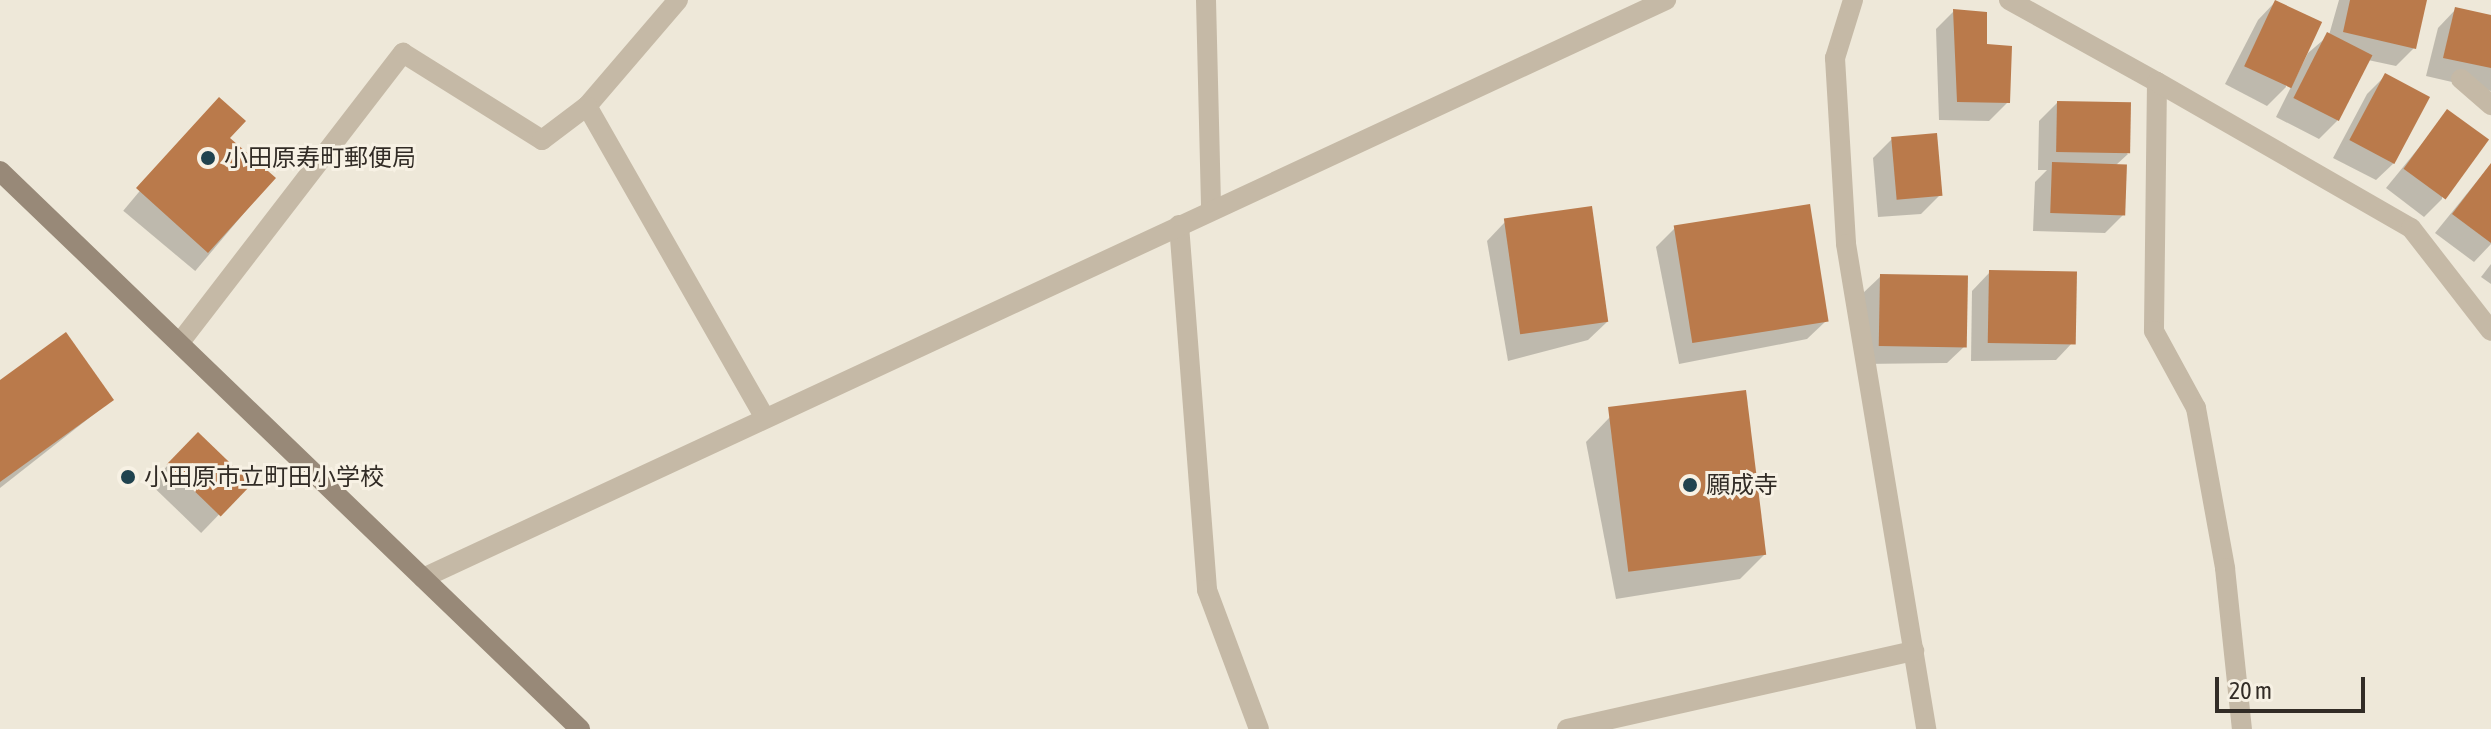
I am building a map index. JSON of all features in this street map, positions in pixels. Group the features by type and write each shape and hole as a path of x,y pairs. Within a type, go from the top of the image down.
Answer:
{"street":[{"path":"181,341 403,53 542,140 587,106 678,0"},
{"path":"1206,0 1211,207"},
{"path":"423,578 763,415 1666,0"},
{"path":"1853,0 1835,58 1846,244 1926,729"},
{"path":"2009,0 2411,228 2491,331"},
{"path":"2461,79 2491,105"},
{"path":"2157,82 2154,331 2196,408 2225,568 2242,729"},
{"path":"587,106 763,415"},
{"path":"0,171 181,341 580,729"},
{"path":"1179,225 1207,590 1257,729"},
{"path":"1567,729 1914,651"}],"building":[{"path":"2275,0 2322,22 2291,88 2244,66"},
{"path":"2350,0 2427,0 2416,49 2343,32"},
{"path":"2455,7 2491,15 2491,68 2443,58"},
{"path":"1953,9 1987,12 1987,44 2012,46 2010,103 1957,102"},
{"path":"2327,32 2372,55 2339,121 2293,98"},
{"path":"2385,73 2430,97 2394,164 2349,140"},
{"name":"小田原寿町郵便局","path":"219,97 246,121 230,138 276,178 208,253 136,188"},
{"path":"2057,101 2131,102 2130,153 2056,152"},
{"path":"2447,109 2489,140 2446,199 2404,169"},
{"path":"1937,133 1942,196 1897,200 1891,137"},
{"path":"2052,162 2127,165 2125,216 2050,213"},
{"path":"2491,163 2491,243 2452,214"},
{"path":"1810,204 1829,322 1692,343 1674,226"},
{"path":"1592,206 1608,322 1520,334 1504,218"},
{"path":"1989,270 2077,272 2076,345 1988,343"},
{"path":"1880,274 1968,276 1967,348 1879,346"},
{"path":"66,332 114,400 0,482 0,380"},
{"name":"願成寺","path":"1746,390 1766,555 1628,572 1608,407"},
{"path":"198,432 252,484 221,516 167,464"}],"place":[{"name":"小田原寿町郵便局","path":"208,158"},
{"name":"小田原市立町田小学校","path":"128,477"},
{"name":"願成寺","path":"1690,485"}]}
